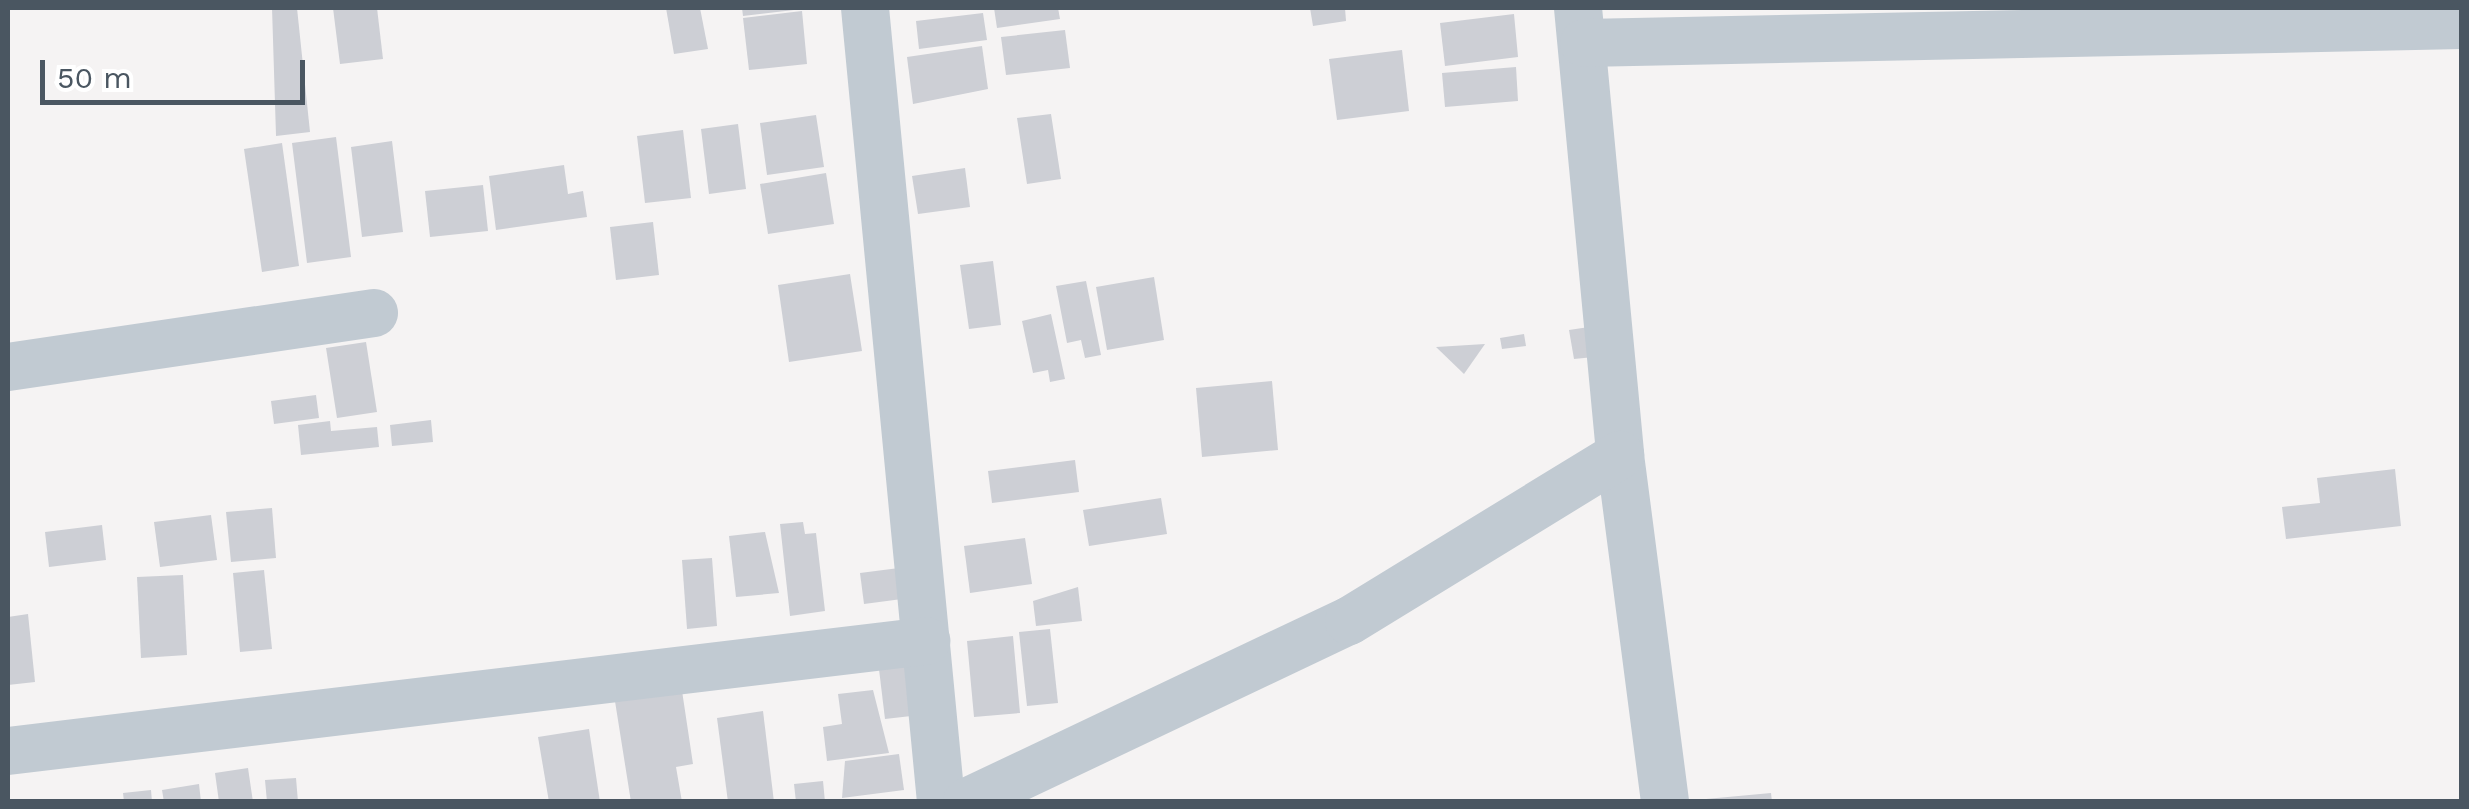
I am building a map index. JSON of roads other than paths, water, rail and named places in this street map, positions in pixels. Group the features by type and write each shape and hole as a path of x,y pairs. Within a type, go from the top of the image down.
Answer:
{"street":[{"path":"864,8 941,802"},
{"path":"1665,802 1620,454 1581,25 2328,17 2462,25"},
{"path":"8,366 374,313"},
{"path":"967,802 1349,621 1620,454"},
{"path":"8,752 926,641"}]}
